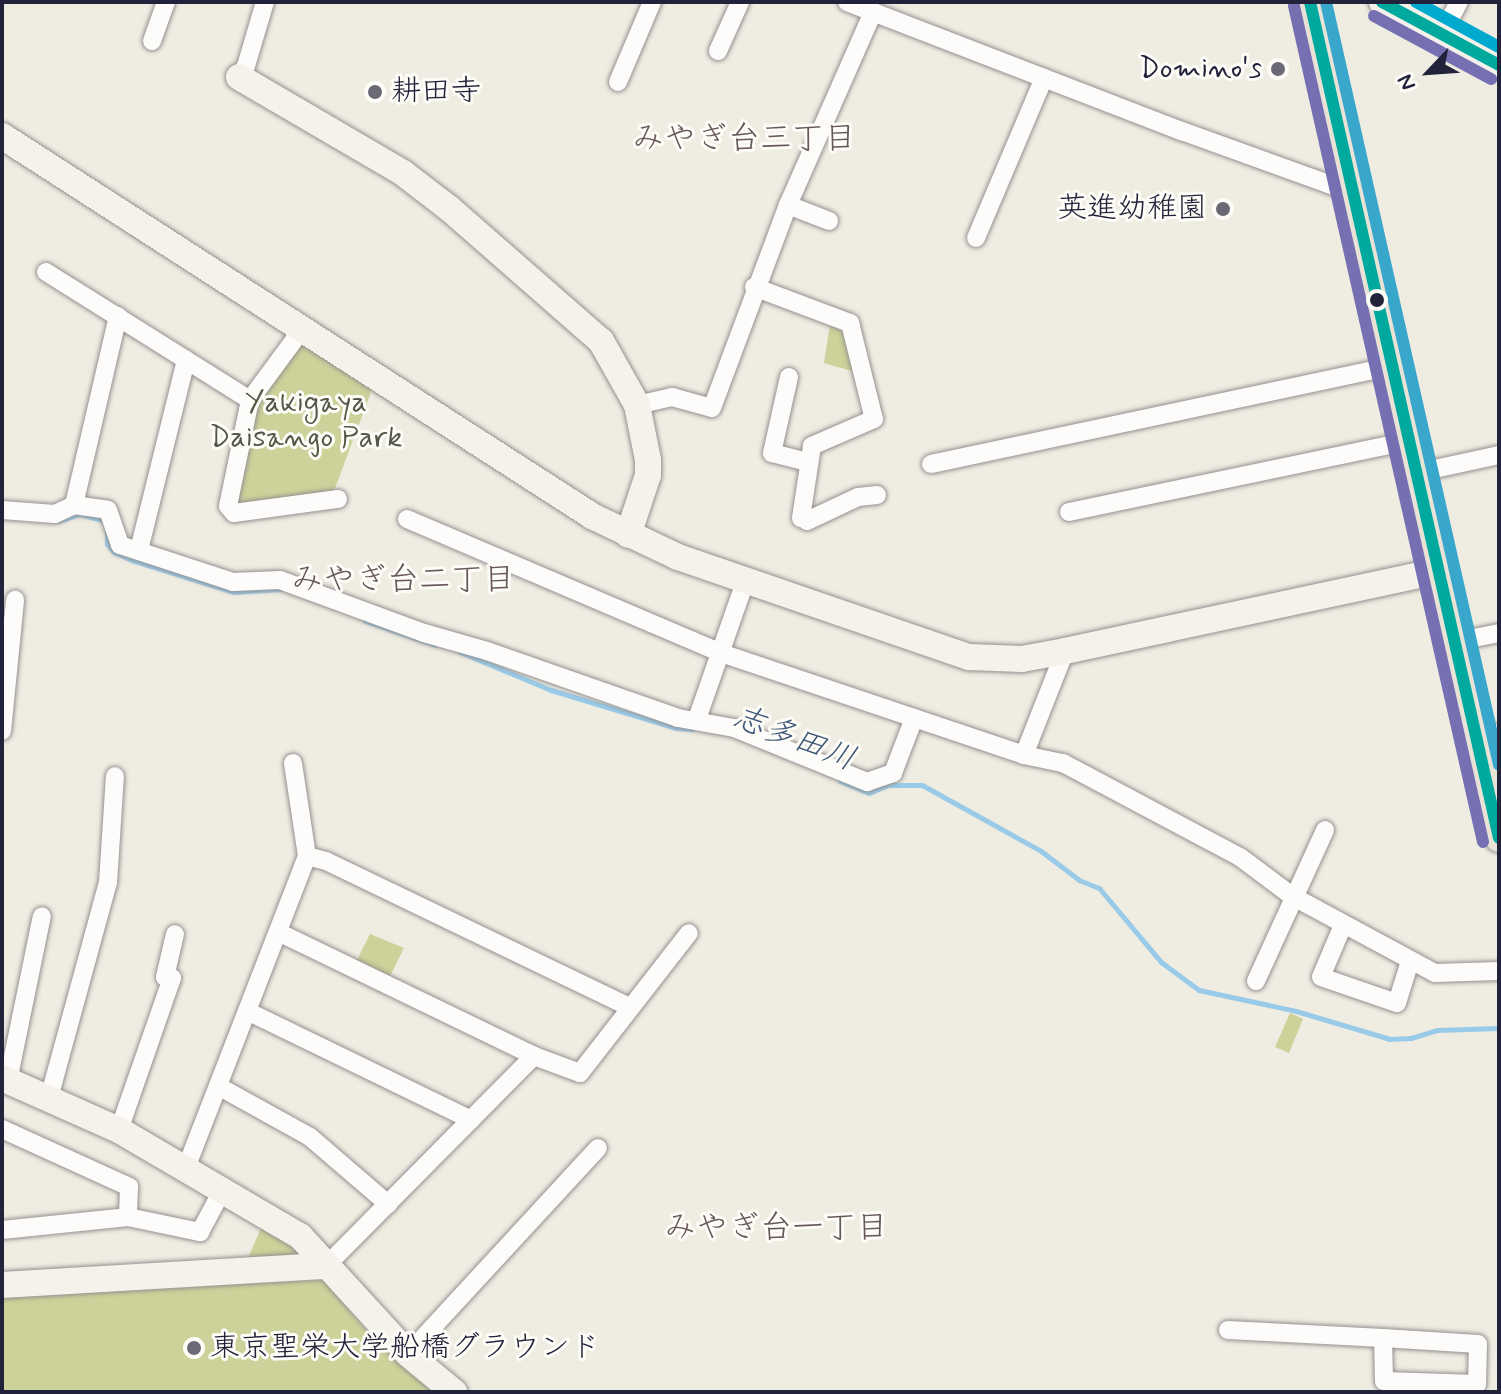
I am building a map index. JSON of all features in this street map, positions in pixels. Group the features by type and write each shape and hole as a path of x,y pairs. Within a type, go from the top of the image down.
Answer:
{"main road":[{"path":"1310,2 1454,642 1488,736 1499,838"}],"street":[{"path":"152,41 166,2"},
{"path":"265,2 246,66 239,77 403,173 450,209 601,341 637,405 648,475 628,535"},
{"path":"618,82 652,2"},
{"path":"718,51 740,2"},
{"path":"1382,2 1499,65"},
{"path":"1442,35 1459,2"},
{"path":"637,405 672,397 712,408 754,287 862,6 1044,78 1353,193"},
{"path":"976,238 1044,78"},
{"path":"2,136 303,328 443,422 628,535 745,582 969,657 1022,659 1438,571"},
{"path":"788,205 829,221"},
{"path":"46,272 250,400"},
{"path":"754,287 850,323 874,419 812,446 804,519 858,497 877,495"},
{"path":"74,505 118,316"},
{"path":"303,328 250,400 228,506 234,513 338,499"},
{"path":"139,550 186,360"},
{"path":"931,464 1392,366"},
{"path":"789,377 772,453 809,462"},
{"path":"1069,512 1409,441"},
{"path":"1416,473 1499,455"},
{"path":"2,510 55,514 74,505 108,510 120,545 233,582 280,580 424,633 487,651 678,718 734,728 867,782 893,773 914,718"},
{"path":"407,519 721,653 1024,755 1063,763 1240,857 1292,896 1410,961 1443,975 1499,971"},
{"path":"697,719 745,582"},
{"path":"2,731 15,600"},
{"path":"1454,642 1499,633"},
{"path":"1024,755 1065,651"},
{"path":"186,1168 307,856 293,763"},
{"path":"49,1098 108,883 115,776"},
{"path":"1256,981 1292,896 1325,830"},
{"path":"307,856 326,861 630,1007"},
{"path":"42,916 5,1080 119,1130 300,1236 408,1354 454,1392"},
{"path":"1343,925 1321,977 1397,1003 1410,961"},
{"path":"278,932 534,1056 580,1073 689,933"},
{"path":"119,1130 172,978 165,977 175,934"},
{"path":"247,1011 471,1120"},
{"path":"2,1285 326,1266 534,1056"},
{"path":"218,1086 310,1137 388,1204"},
{"path":"2,1129 129,1187 128,1217"},
{"path":"408,1354 598,1148"},
{"path":"2,1230 128,1217 200,1232 222,1191"},
{"path":"1228,1330 1383,1338 1478,1344 1477,1384 1384,1381 1383,1338"}],"green space":[{"path":"830,324 845,334 855,372 824,363"},
{"name":"Yakigaya Daisango Park","path":"305,341 369,383 371,392 334,491 241,507 233,501 258,399 297,345"},
{"path":"370,934 404,948 388,980 355,964"},
{"path":"1290,1013 1303,1019 1289,1053 1275,1047"},
{"path":"262,1226 300,1248 296,1260 246,1262"},
{"name":"東京聖栄大学船橋グラウンド","path":"323,1280 366,1330 433,1391 2,1392 2,1296 132,1286"}],"waterway":[{"name":"志多田川","path":"58,521 80,514 107,521"},
{"name":"志多田川","path":"107,530 107,544 114,552 132,560 234,592 281,589"},
{"name":"志多田川","path":"365,621 435,645"},
{"name":"志多田川","path":"460,652 551,690 676,728 692,729"},
{"name":"志多田川","path":"840,781 869,793 888,785 922,785 1041,851 1079,880 1099,888 1161,962 1199,990 1296,1011 1390,1039 1411,1038 1437,1030 1499,1028"}],"transit line":[{"path":"1310,2 1499,838"},
{"path":"1326,2 1499,765"},
{"path":"1382,2 1499,65"},
{"path":"1416,2 1499,47"},
{"path":"1294,6 1483,842"},
{"path":"1374,16 1491,79"}],"place":[{"name":"Domino's","path":"1278,69"},
{"name":"耕田寺","path":"375,92"},
{"name":"英進幼稚園","path":"1223,209"},
{"name":"東京聖栄大学船橋グラウンド","path":"194,1348"}],"district":[{"name":"みやぎ台三丁目","path":"744,139"},
{"name":"みやぎ台二丁目","path":"403,580"},
{"name":"みやぎ台一丁目","path":"776,1228"}]}
